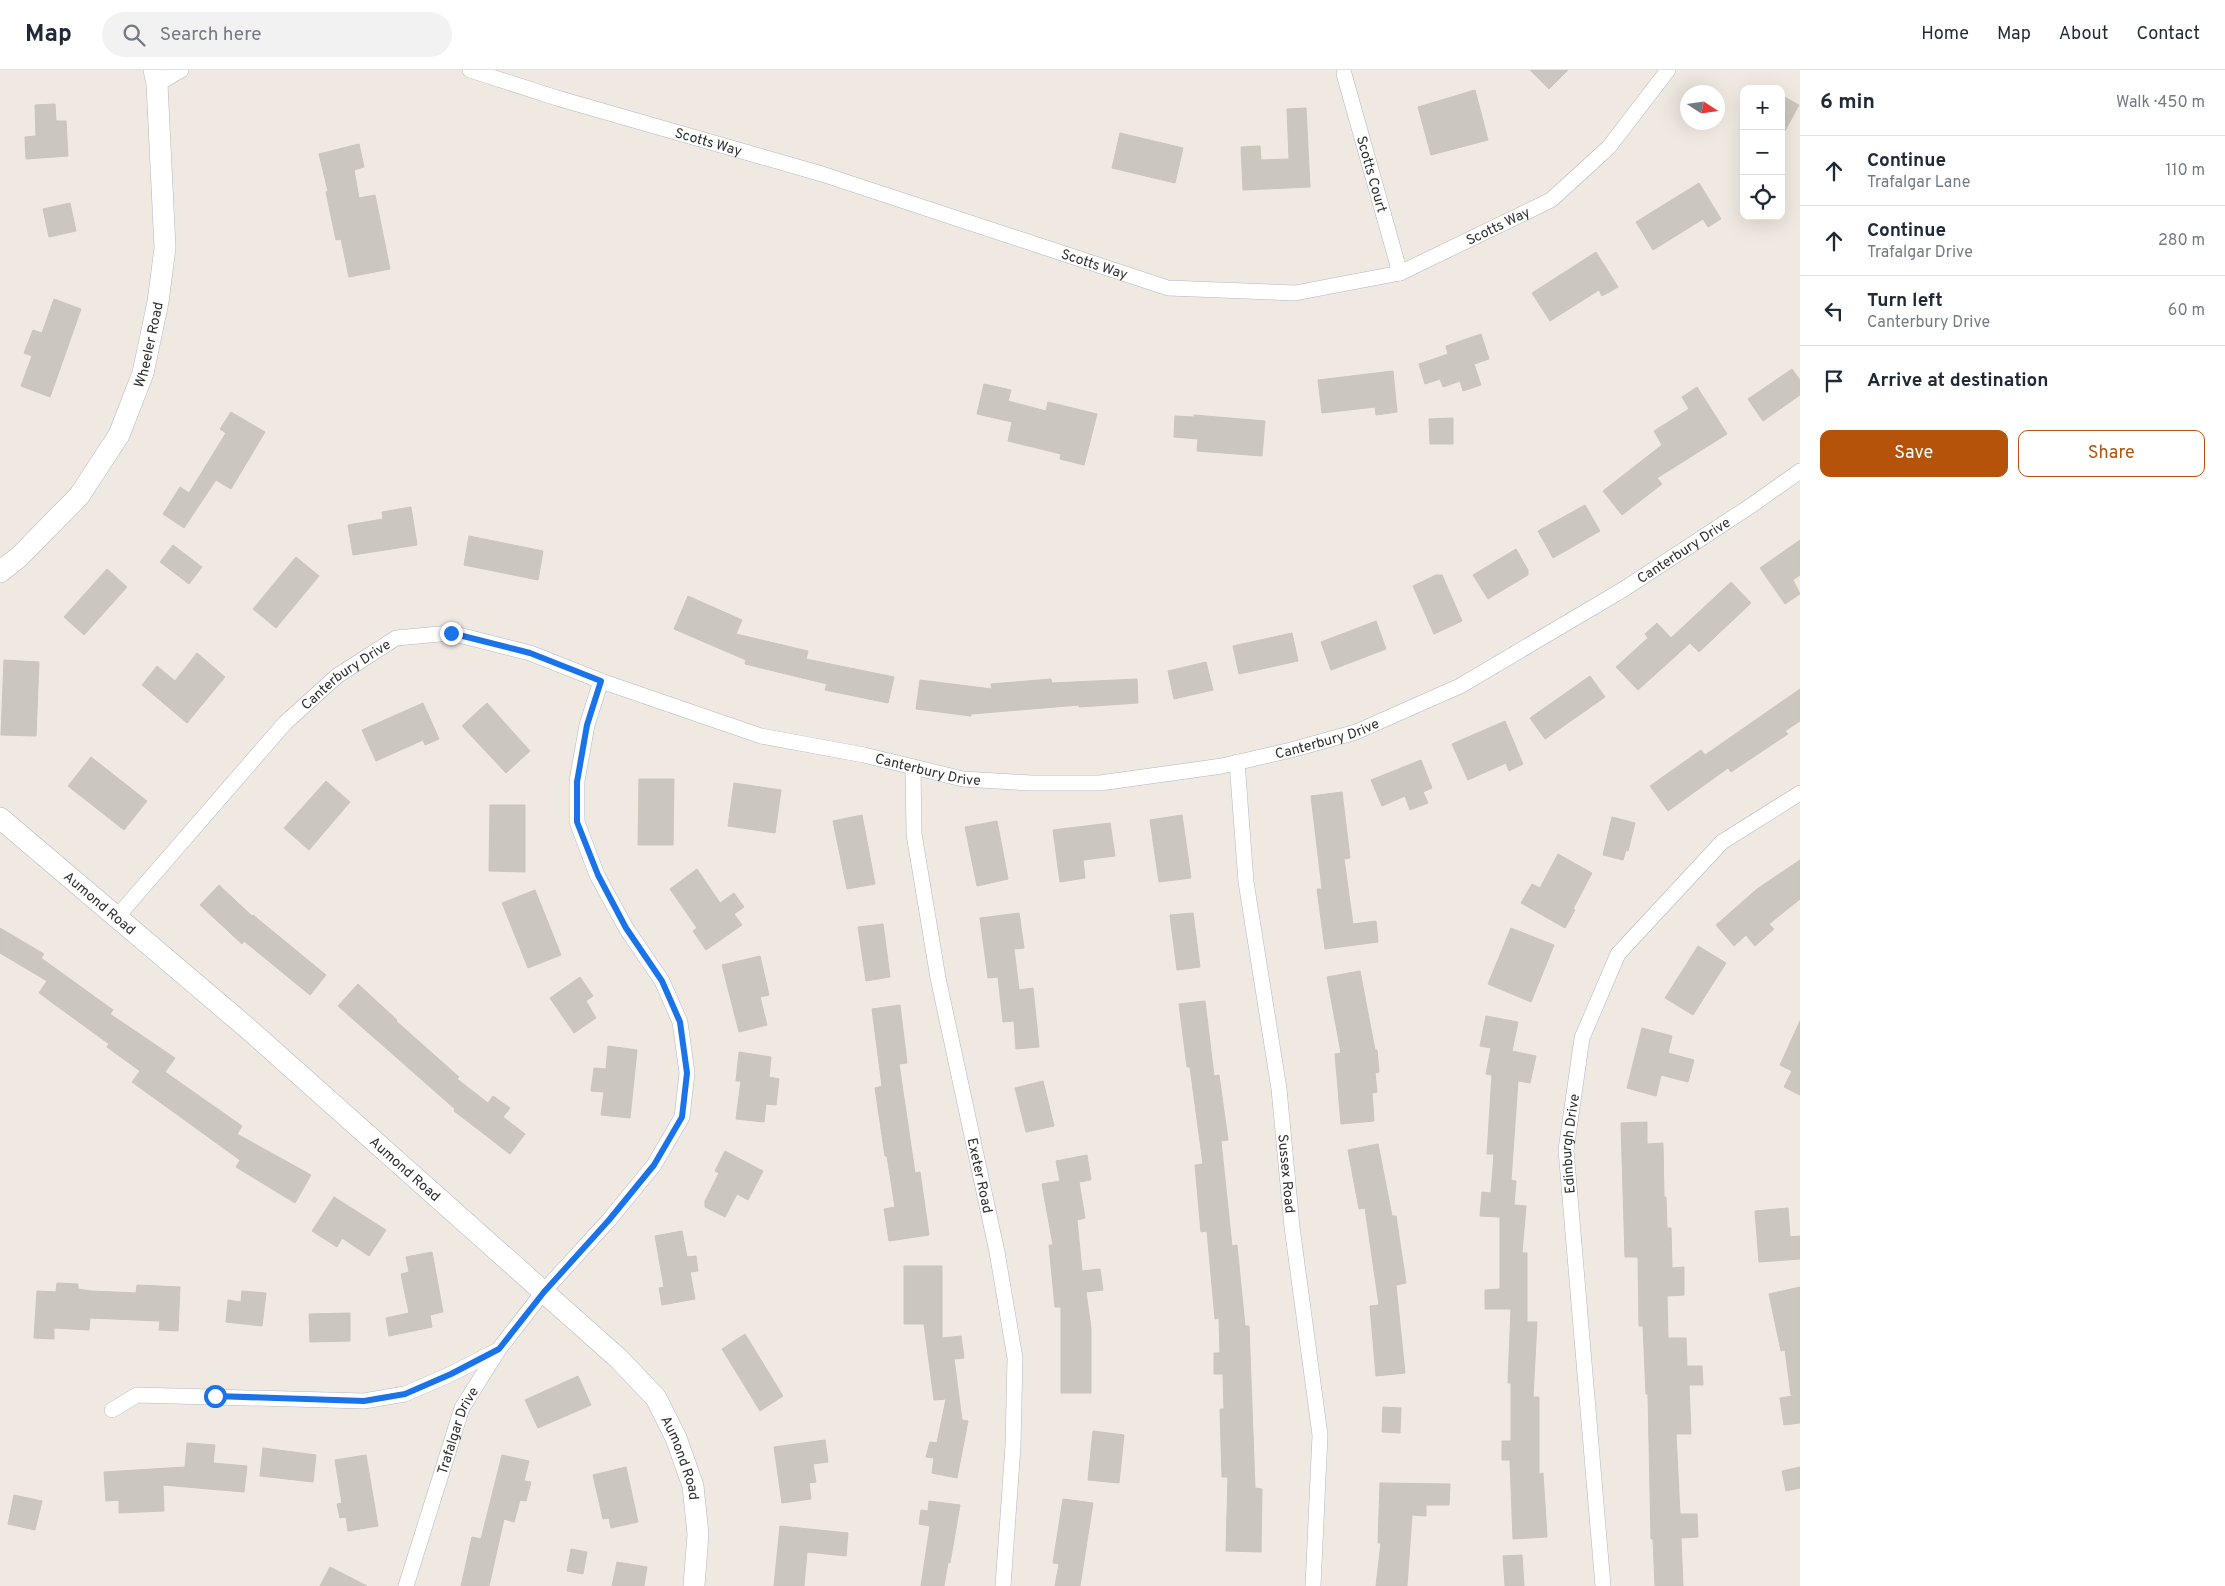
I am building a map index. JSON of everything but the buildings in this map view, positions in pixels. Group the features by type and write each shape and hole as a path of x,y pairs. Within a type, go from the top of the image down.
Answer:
{"street":[{"path":"156,77 182,70"},
{"name":"Scotts Way","path":"470,70 557,98 822,174 1168,288 1295,293 1400,273 1551,200 1609,147 1668,70"},
{"name":"Scotts Court","path":"1344,74 1400,273"},
{"name":"Wheeler Road","path":"0,572 19,557 79,496 119,435 143,373 158,302 165,248 156,77"},
{"name":"Canterbury Drive","path":"116,918 285,723 337,676 396,638 451,633 530,653 601,681 761,736 864,755 963,779 1031,783 1100,783 1237,762 1356,732 1460,686 1624,589 1752,505 1800,471"},
{"name":"Trafalgar Drive","path":"406,1586 462,1408 499,1349 544,1292 609,1220 654,1165 682,1117 687,1073 680,1022 662,981 626,928 598,875 577,822 577,782 587,725 601,681"},
{"name":"Sussex Road","path":"1237,762 1246,882 1279,1089 1292,1227 1320,1435 1313,1586"},
{"name":"Exeter Road","path":"913,767 914,834 938,978 997,1252 1015,1358 1013,1446 1002,1586"},
{"name":"Edinburgh Drive","path":"1603,1586 1566,1150 1582,1038 1618,954 1722,842 1800,793"},
{"name":"Aumond Road","path":"0,818 252,1033 620,1359 656,1398 676,1438 693,1486 698,1534 694,1586"},
{"path":"112,1410 137,1395 364,1401 405,1394 451,1374 499,1349"}],"route":[{"path":"215,1396 364,1401 405,1394 451,1374 499,1349 544,1292 609,1220 654,1165 682,1117 687,1073 680,1022 662,981 626,928 598,875 577,822 577,782 587,725 601,681 530,653 451,633"}]}
